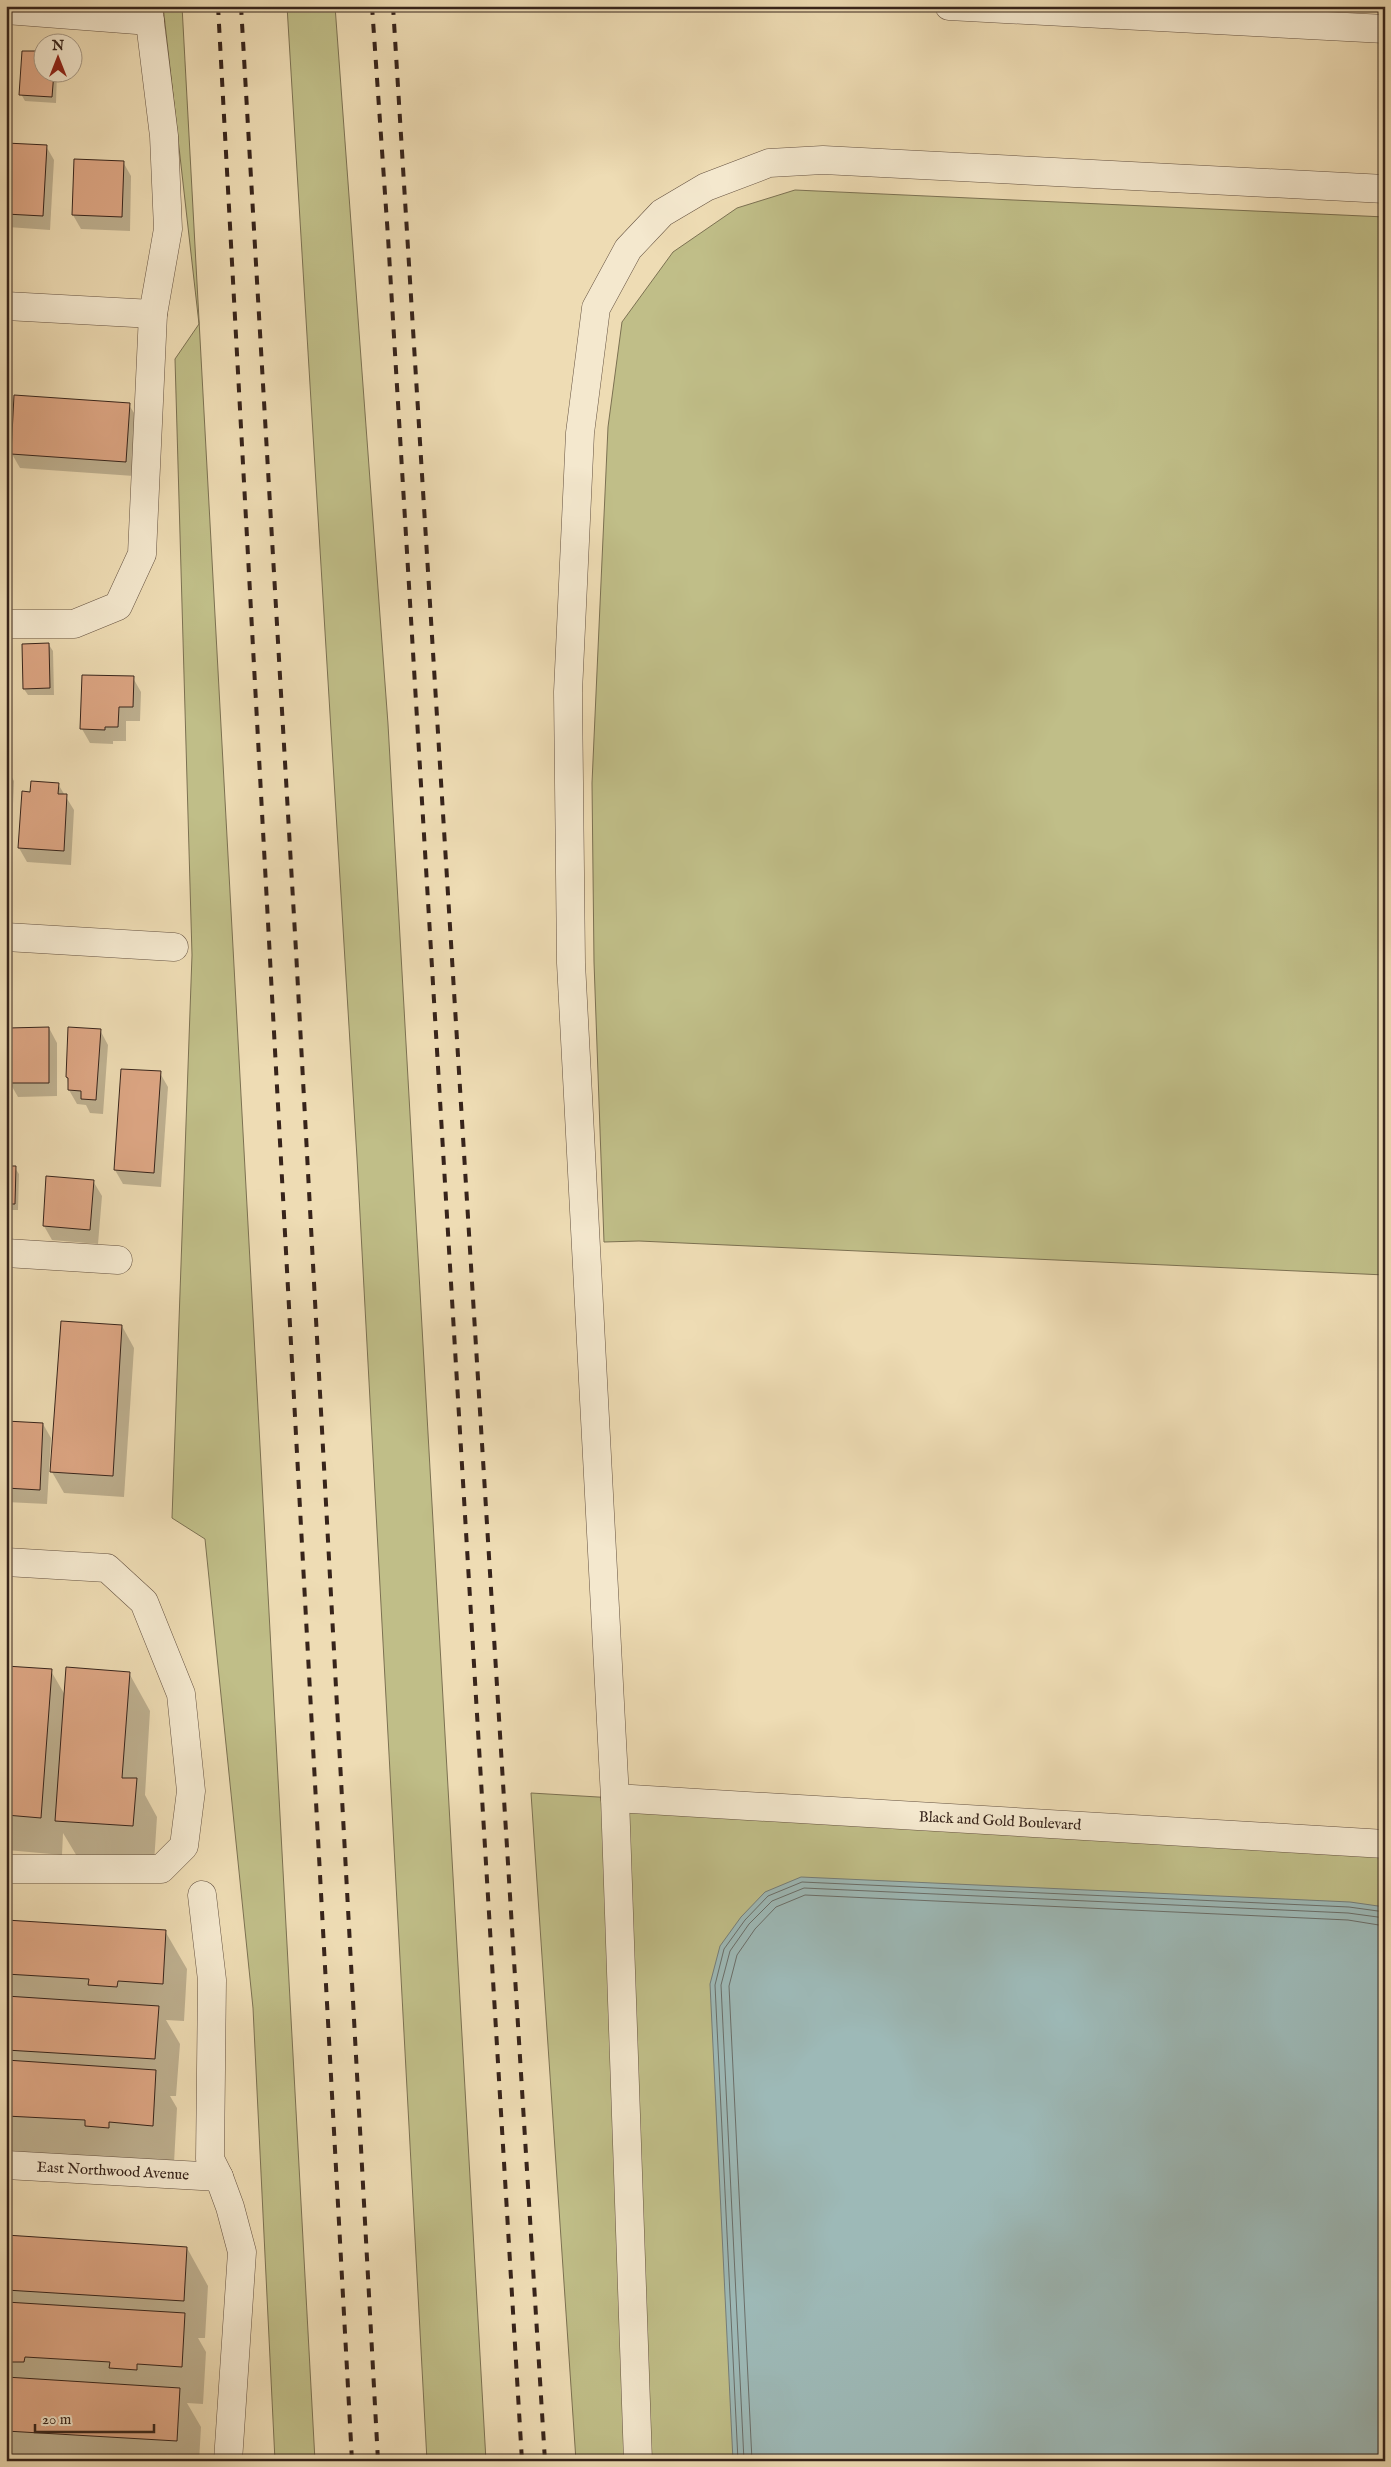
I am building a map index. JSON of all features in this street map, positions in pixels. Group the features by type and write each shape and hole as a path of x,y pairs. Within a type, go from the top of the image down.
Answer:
{"street":[{"path":"949,6 1385,29"},
{"path":"6,10 149,14 164,136 168,229 153,314 142,554 118,606 74,624 6,624"},
{"path":"638,2461 615,1798 571,963 568,692 580,433 596,308 628,249 662,214 706,187 770,163 823,160 1385,189"},
{"path":"6,306 153,314"},
{"path":"6,937 174,947"},
{"path":"6,1253 118,1260"},
{"path":"6,1562 107,1568 144,1602 181,1694 191,1791 184,1846 161,1869 6,1869"},
{"name":"Black and Gold Boulevard","path":"615,1798 1385,1844"},
{"path":"202,1895 212,1980 210,2159 219,2177 242,2252 228,2461"},
{"name":"East Northwood Avenue","path":"6,2165 219,2177"}],"shaded area":[{"path":"163,6 182,6 315,2461 275,2461 253,2008 205,1539 172,1518 192,955 175,359 199,324"},
{"path":"287,6 335,6 388,724 486,2461 427,2461 357,1158"},
{"path":"795,190 1385,217 1385,1275 639,1241 604,1242 594,962 592,783 608,427 622,322 673,252 737,208"},
{"path":"531,1793 1385,1844 1385,2461 576,2461"}],"water":[{"path":"801,1877 1350,1902 1385,1907 1385,2461 733,2461 710,1984 720,1946 741,1917 765,1892"}],"building":[{"path":"22,51 32,51 32,82 53,82 52,97 19,95"},
{"path":"6,143 47,145 43,216 6,214"},
{"path":"74,159 124,161 122,217 72,215"},
{"path":"14,395 130,403 126,462 11,454"},
{"path":"49,643 50,688 23,689 22,644"},
{"path":"82,675 134,676 133,707 119,707 118,727 105,727 105,730 80,729"},
{"path":"31,781 59,783 58,794 67,794 64,851 18,848 22,791 30,792"},
{"path":"49,1027 49,1083 8,1083 8,1028"},
{"path":"68,1027 101,1029 96,1100 81,1099 81,1091 68,1090 68,1078 66,1077"},
{"path":"121,1069 161,1071 154,1173 114,1170"},
{"path":"6,1166 16,1166 15,1204 6,1204"},
{"path":"46,1176 94,1180 90,1230 43,1226"},
{"path":"61,1321 122,1325 113,1476 50,1472"},
{"path":"6,1421 43,1423 40,1490 6,1488"},
{"path":"6,1666 52,1669 41,1818 6,1815"},
{"path":"66,1667 130,1672 122,1778 137,1778 133,1826 55,1821"},
{"path":"6,1920 166,1930 163,1984 118,1981 117,1987 88,1985 89,1979 6,1974"},
{"path":"6,1996 159,2006 155,2059 6,2050"},
{"path":"6,2060 156,2070 153,2126 109,2122 109,2128 85,2126 85,2120 6,2116"},
{"path":"6,2235 187,2247 184,2301 6,2290"},
{"path":"6,2302 185,2313 182,2367 137,2364 137,2370 109,2368 110,2362 25,2357 24,2362 6,2362"},
{"path":"6,2377 180,2388 177,2441 6,2431"}],"railway":[{"path":"218,6 352,2461"},
{"path":"241,6 296,951 378,2461"},
{"path":"372,6 388,237 522,2461"},
{"path":"393,6 545,2461"}]}
